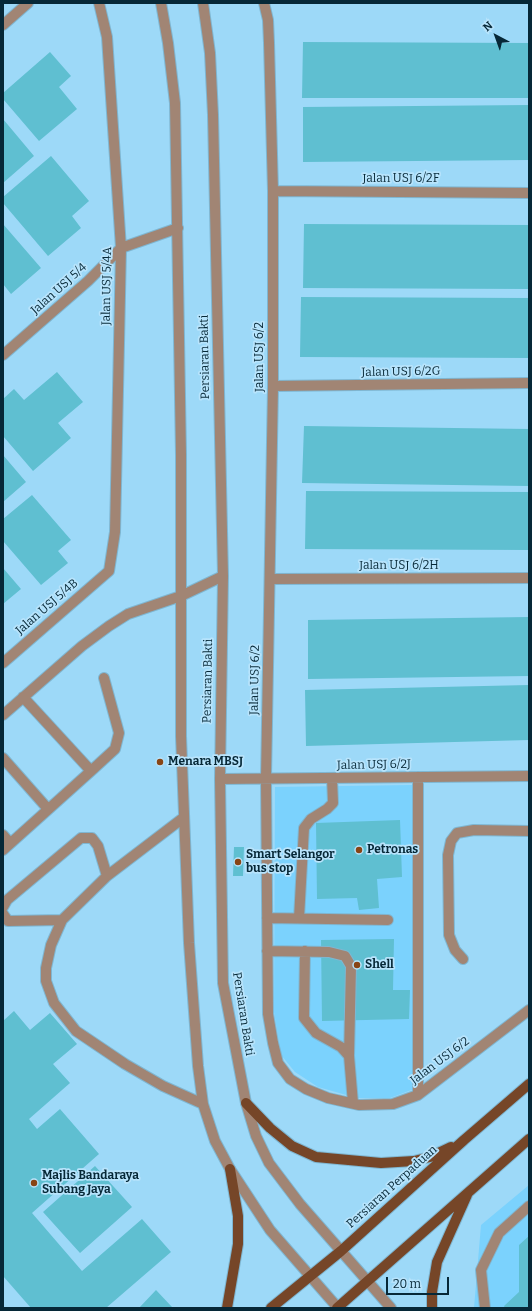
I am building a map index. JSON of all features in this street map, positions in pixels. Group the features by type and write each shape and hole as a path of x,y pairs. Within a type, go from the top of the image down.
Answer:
{"main road":[{"name":"Persiaran Perpaduan","path":"271,1308 341,1251 464,1140 529,1084"},
{"path":"246,1103 270,1128 292,1146 316,1157 381,1163 414,1162 430,1157 464,1140"},
{"path":"337,1308 529,1139"},
{"path":"227,1308 238,1244 238,1216 230,1169"},
{"path":"432,1308 432,1292 437,1262 468,1192"}],"street":[{"path":"3,25 28,3"},
{"name":"Jalan USJ 5/4A","path":"99,3 107,37 121,248 116,532 109,571"},
{"path":"161,3 168,43 175,103 178,228 184,818 189,943 198,1066 203,1104 215,1141 230,1169 270,1230 337,1308"},
{"name":"Persiaran Bakti","path":"203,3 210,53 213,115 223,576 220,779 223,983 246,1103 256,1136 269,1163 300,1204 391,1308"},
{"name":"Jalan USJ 6/2","path":"264,3 268,20 273,191 273,386 266,779 267,951 268,1014 278,1063 290,1079 306,1089 328,1098 352,1103 393,1104 418,1095 529,1010"},
{"name":"Jalan USJ 6/2F","path":"273,191 529,192"},
{"name":"Jalan USJ 5/4","path":"3,355 88,281 121,248 178,228"},
{"name":"Jalan USJ 6/2G","path":"273,386 529,384"},
{"name":"Jalan USJ 5/4B","path":"3,663 109,571"},
{"path":"3,715 82,646 109,626 128,614 181,596 223,576"},
{"name":"Jalan USJ 6/2H","path":"270,579 529,578"},
{"path":"3,835 7,847 115,749 119,733 104,678"},
{"path":"23,697 91,771"},
{"path":"3,758 48,809"},
{"name":"Jalan USJ 6/2J","path":"220,779 529,776"},
{"path":"418,777 418,1095"},
{"path":"299,918 304,828 311,819 328,809 333,803 332,778"},
{"path":"184,818 107,876 62,920 51,945 46,968 46,981 54,1003 76,1030 101,1049 163,1086 203,1104"},
{"path":"464,959 455,950 450,935 448,855 451,841 457,833 474,830 529,831"},
{"path":"3,907 7,900 80,838 92,838 98,846 107,876"},
{"path":"3,914 8,921 62,920"},
{"path":"267,918 388,920"},
{"path":"267,951 329,952 345,956 351,966 349,1056 352,1103"},
{"path":"305,952 304,1018 316,1033 341,1047 349,1056"},
{"path":"485,1308 481,1270 499,1233 529,1206"}],"shaded area":[{"path":"412,785 414,1089 390,1098 357,1098 318,1087 295,1072 281,1055 274,1012 275,787"},
{"path":"529,1185 529,1308 474,1308 481,1225"}],"building":[{"path":"303,42 529,43 529,98 302,98"},
{"path":"50,52 71,76 59,87 77,109 39,141 3,99 3,93"},
{"path":"529,105 529,160 303,162 303,107"},
{"path":"3,119 34,156 3,183"},
{"path":"51,156 89,201 72,216 81,228 48,256 3,203 3,197"},
{"path":"3,224 41,268 11,294 3,284"},
{"path":"304,224 529,225 529,289 303,288"},
{"path":"301,297 529,298 529,358 300,357"},
{"path":"57,372 83,402 58,423 71,438 33,471 3,436 3,399 14,389 24,400"},
{"path":"304,426 529,429 529,486 302,483"},
{"path":"3,455 26,482 3,502"},
{"path":"306,491 529,492 529,550 305,549"},
{"path":"32,495 71,540 58,551 68,563 41,585 3,541 3,519"},
{"path":"3,568 21,589 3,604"},
{"path":"529,617 529,676 308,679 308,620"},
{"path":"529,685 529,740 306,746 305,690"},
{"name":"Petronas","path":"400,820 402,877 377,879 379,908 359,910 357,898 317,899 316,823"},
{"name":"Smart Selangor bus stop","path":"234,847 244,847 243,876 233,876"},
{"name":"Shell","path":"394,939 393,990 410,990 409,1019 322,1021 321,940"},
{"name":"Majlis Bandaraya Subang Jaya","path":"14,1011 30,1030 50,1013 77,1044 53,1064 70,1083 29,1119 37,1129 60,1109 99,1154 32,1213 82,1271 142,1219 171,1252 106,1308 31,1308 3,1276 3,1021"},
{"path":"95,1166 132,1207 80,1253 43,1212"},
{"path":"529,1236 529,1308 505,1308 504,1306 519,1292 519,1245"},
{"path":"156,1290 172,1307 139,1308"}],"place":[{"name":"Menara MBSJ","path":"160,762"},
{"name":"Petronas","path":"359,850"},
{"name":"Smart Selangor bus stop","path":"238,862"},
{"name":"Shell","path":"357,965"},
{"name":"Majlis Bandaraya Subang Jaya","path":"34,1183"}]}
